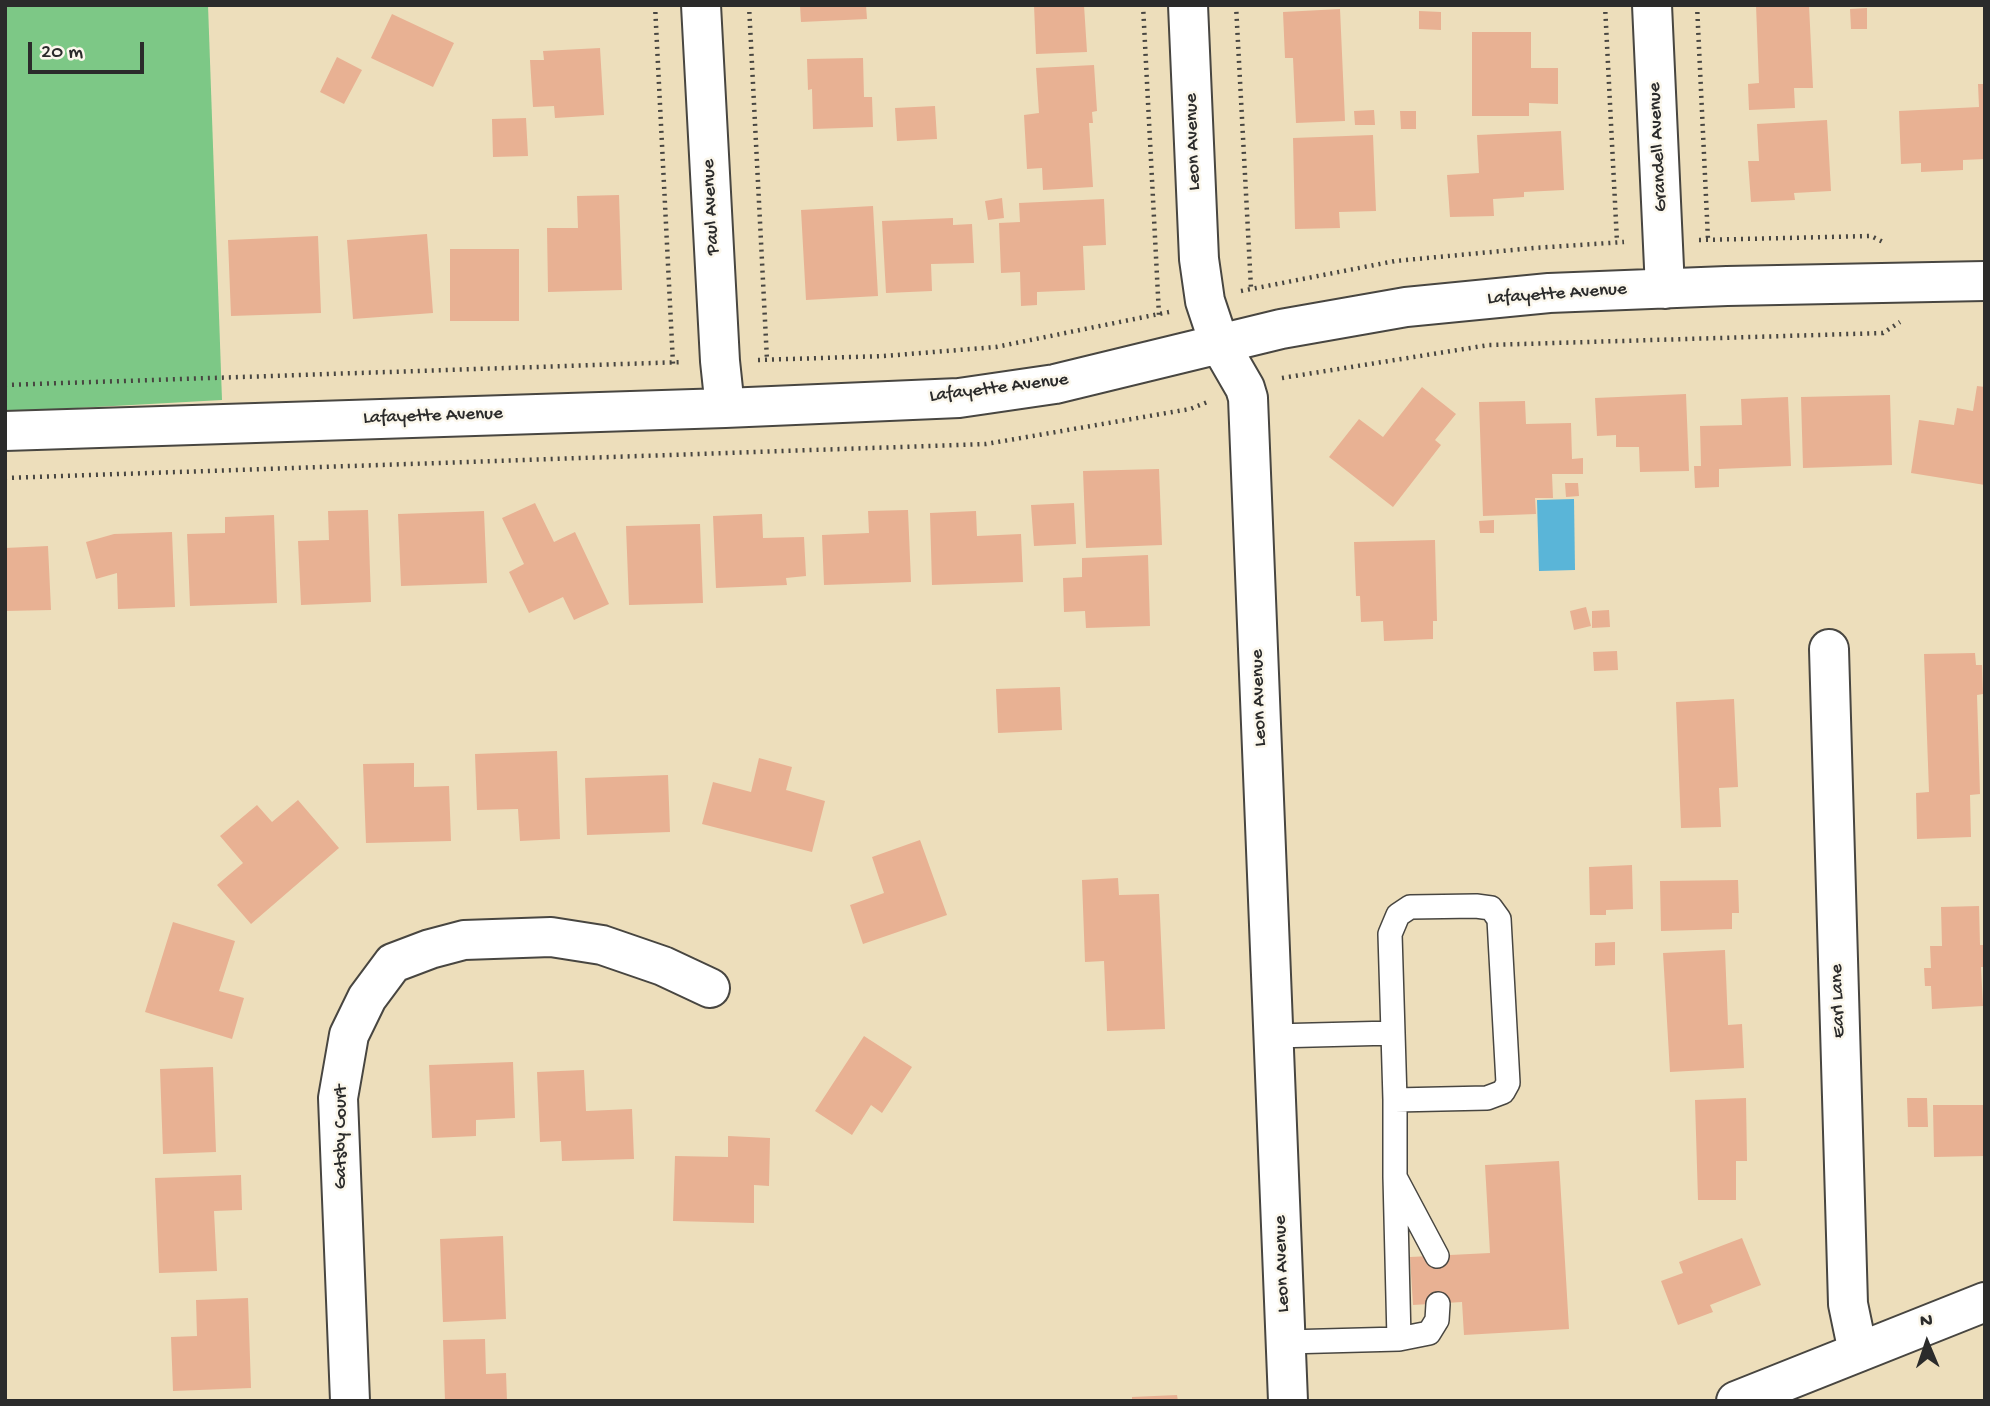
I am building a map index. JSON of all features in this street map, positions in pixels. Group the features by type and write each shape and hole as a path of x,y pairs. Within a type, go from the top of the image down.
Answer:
{"street":[{"name":"Paul Avenue","path":"701,5 720,361 725,408"},
{"name":"Leon Avenue","path":"1188,5 1199,259 1205,301 1219,343 1248,398 1288,1401"},
{"name":"Grandell Avenue","path":"1652,5 1664,289"},
{"name":"Lafayette Avenue","path":"5,431 959,398 1055,384 1169,358 1219,343 1321,321 1406,307 1549,293 1985,281"},
{"name":"Earl Lane","path":"1829,649 1848,1304 1858,1352"},
{"name":"Gatsby Court","path":"351,1401 338,1098 349,1035 367,998 393,963 464,940 551,937 602,945 663,966 710,988"},
{"path":"1737,1401 1795,1389 1858,1352 1985,1302"}],"lane":[{"path":"1395,1100 1487,1098 1503,1092 1508,1083 1499,919 1491,908 1410,907 1398,915 1390,934 1399,1339"},
{"path":"1273,1036 1393,1033"},
{"path":"1395,1177 1437,1256"},
{"path":"1286,1342 1399,1339 1429,1333 1437,1320 1438,1304"}],"path":[{"path":"655,5 680,455"},
{"path":"749,5 767,359"},
{"path":"1236,5 1251,288"},
{"path":"1605,5 1617,242"},
{"path":"1697,5 1709,240"},
{"path":"5,385 884,356 996,347 1159,315 1251,288 1395,261 1617,242 1871,236 1890,245"}],"green space":[{"path":"5,5 208,5 222,400 5,412"}],"water":[{"path":"1574,499 1575,570 1539,571 1537,500"}],"building":[{"path":"866,5 867,19 801,22 800,6"},
{"path":"1034,5 1084,5 1087,52 1036,54"},
{"path":"1756,5 1809,5 1813,88 1794,88 1795,108 1749,110 1748,84 1759,83"},
{"path":"1867,8 1867,29 1851,29 1850,9"},
{"path":"1340,9 1345,121 1296,123 1293,58 1285,58 1283,12"},
{"path":"1419,11 1441,12 1441,30 1419,29"},
{"path":"392,14 454,43 433,87 371,58"},
{"path":"1472,32 1531,32 1531,68 1558,68 1558,104 1529,103 1529,116 1472,116"},
{"path":"600,48 604,115 555,118 554,106 533,107 530,60 544,60 543,51"},
{"path":"337,57 362,70 344,104 320,92"},
{"path":"863,58 864,97 872,97 873,127 813,129 812,89 808,90 807,59"},
{"path":"1094,65 1097,111 1092,112 1093,123 1089,123 1093,187 1043,190 1042,168 1027,169 1024,115 1039,113 1036,68"},
{"path":"1978,84 1985,84 1985,159 1963,160 1963,170 1921,172 1921,163 1901,164 1899,111 1979,107"},
{"path":"935,106 937,139 897,141 895,108"},
{"path":"1374,110 1375,125 1355,125 1354,111"},
{"path":"1400,111 1416,111 1416,129 1401,129"},
{"path":"526,118 528,156 493,157 492,119"},
{"path":"1827,120 1831,191 1794,193 1795,200 1751,202 1748,161 1759,161 1757,124"},
{"path":"1561,131 1564,190 1524,192 1524,197 1493,199 1494,216 1450,217 1447,175 1479,173 1477,135"},
{"path":"1373,135 1376,211 1339,212 1340,228 1295,229 1293,138"},
{"path":"619,195 622,290 548,292 547,228 578,228 577,196"},
{"path":"1002,198 1004,218 988,220 985,201"},
{"path":"1104,199 1106,245 1083,246 1085,290 1037,292 1037,305 1021,306 1020,272 1001,273 999,223 1020,222 1019,203"},
{"path":"873,206 878,296 806,300 801,210"},
{"path":"953,218 953,225 972,224 974,263 931,264 932,291 886,293 882,221"},
{"path":"427,234 433,313 353,319 347,240"},
{"path":"318,236 321,313 231,316 228,240"},
{"path":"450,249 519,249 519,321 450,321"},
{"path":"1977,386 1985,387 1985,485 1911,473 1919,420 1954,425 1957,408 1973,411"},
{"path":"1422,387 1456,414 1435,440 1441,445 1393,507 1329,457 1359,419 1383,437"},
{"path":"1686,394 1689,471 1640,472 1639,447 1616,447 1616,435 1597,436 1595,398"},
{"path":"1890,395 1892,465 1803,468 1801,397"},
{"path":"1788,397 1791,466 1719,469 1719,487 1695,488 1694,466 1701,466 1700,426 1742,425 1741,399"},
{"path":"1525,401 1526,424 1571,423 1572,459 1583,458 1583,474 1552,474 1553,498 1535,498 1536,514 1483,516 1479,402"},
{"path":"1159,469 1162,545 1086,548 1083,471"},
{"path":"1565,483 1578,483 1579,496 1566,497"},
{"path":"535,503 554,542 575,532 609,604 574,620 563,597 529,613 509,572 524,564 502,518"},
{"path":"1074,503 1076,544 1034,546 1031,505"},
{"path":"368,510 371,602 301,605 298,541 329,540 328,511"},
{"path":"908,510 911,582 824,585 822,535 869,533 868,511"},
{"path":"484,511 487,583 401,586 398,514"},
{"path":"976,511 977,536 1021,534 1023,582 932,585 930,513"},
{"path":"762,514 763,538 804,537 806,576 786,578 787,585 716,588 713,516"},
{"path":"274,515 277,603 190,606 187,534 225,533 225,517"},
{"path":"1494,520 1494,533 1480,533 1479,521"},
{"path":"700,524 703,603 629,605 626,526"},
{"path":"172,532 175,607 118,609 117,573 96,579 86,542 114,534"},
{"path":"1435,540 1437,621 1433,621 1433,639 1384,641 1383,621 1361,622 1360,596 1356,596 1354,542"},
{"path":"48,546 51,610 5,611 5,548"},
{"path":"1148,555 1150,626 1086,628 1085,611 1064,612 1063,578 1082,577 1082,558"},
{"path":"1586,607 1591,626 1574,630 1570,611"},
{"path":"1609,610 1610,627 1592,628 1592,611"},
{"path":"1617,651 1618,670 1594,671 1593,652"},
{"path":"1975,653 1976,665 1982,665 1983,694 1977,695 1980,794 1970,795 1971,837 1917,839 1916,793 1929,792 1924,654"},
{"path":"1060,687 1062,730 998,733 996,689"},
{"path":"1734,699 1738,787 1719,788 1721,827 1681,828 1676,702"},
{"path":"557,751 560,839 520,841 518,809 477,810 475,754"},
{"path":"759,758 792,767 786,790 825,801 812,852 702,824 713,782 751,792"},
{"path":"414,763 414,787 449,786 451,841 366,843 363,764"},
{"path":"668,775 670,832 587,835 585,778"},
{"path":"298,800 339,848 251,924 217,885 243,863 220,836 257,805 272,822"},
{"path":"920,840 947,915 863,944 850,905 884,893 872,857"},
{"path":"1632,865 1633,909 1606,910 1606,915 1590,915 1589,867"},
{"path":"1118,878 1119,895 1159,894 1165,1029 1107,1031 1104,961 1085,962 1082,880"},
{"path":"1738,880 1739,913 1732,913 1732,929 1661,931 1660,881"},
{"path":"1979,906 1980,945 1985,945 1985,967 1981,967 1983,1006 1932,1009 1931,986 1925,986 1924,968 1931,968 1930,946 1942,946 1941,907"},
{"path":"173,922 235,941 219,991 244,998 232,1039 145,1012"},
{"path":"1615,942 1615,965 1595,966 1595,943"},
{"path":"1725,950 1728,1025 1742,1024 1744,1068 1670,1072 1663,953"},
{"path":"864,1036 912,1067 882,1113 871,1105 852,1135 815,1111"},
{"path":"513,1062 515,1118 476,1120 476,1136 432,1138 429,1065"},
{"path":"213,1067 216,1152 163,1154 160,1069"},
{"path":"584,1070 586,1111 632,1109 634,1159 562,1161 561,1141 540,1142 537,1072"},
{"path":"1746,1098 1747,1161 1736,1161 1736,1200 1698,1200 1695,1100"},
{"path":"1907,1098 1927,1098 1928,1127 1908,1127"},
{"path":"1933,1105 1985,1105 1985,1156 1934,1157"},
{"path":"728,1136 770,1138 769,1186 754,1185 754,1223 673,1221 675,1156 728,1157"},
{"path":"1559,1161 1569,1329 1464,1335 1462,1302 1413,1305 1410,1257 1490,1253 1485,1165"},
{"path":"241,1175 242,1210 214,1211 217,1271 159,1273 155,1178"},
{"path":"503,1236 506,1319 443,1322 440,1239"},
{"path":"1742,1238 1761,1285 1710,1305 1713,1312 1678,1325 1661,1281 1683,1273 1679,1262"},
{"path":"248,1298 251,1388 173,1391 171,1337 197,1336 196,1300"},
{"path":"485,1339 486,1374 506,1373 507,1401 445,1401 443,1340"},
{"path":"1177,1395 1178,1401 1132,1401 1132,1397"}]}
